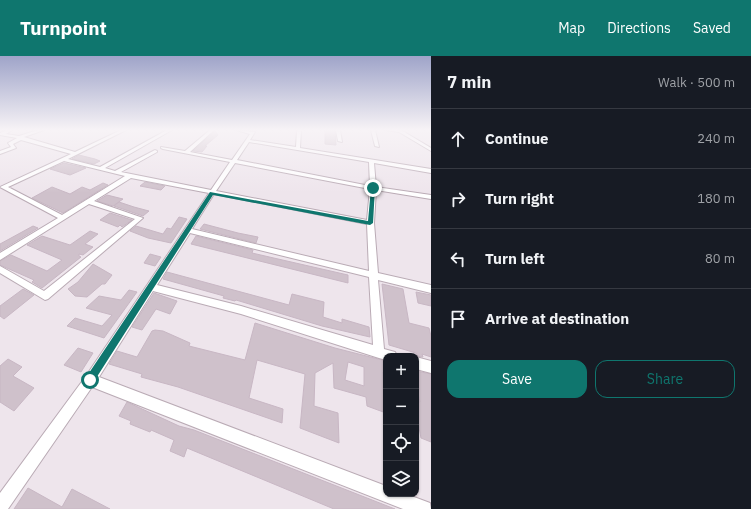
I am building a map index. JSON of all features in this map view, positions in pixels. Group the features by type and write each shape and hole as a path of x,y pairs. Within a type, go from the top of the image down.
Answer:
{"street":[{"path":"67,151 74,153"},
{"path":"2,186 78,151"},
{"path":"100,169 132,151"},
{"path":"115,173 155,151"},
{"path":"182,151 373,188 431,197"},
{"path":"0,506 90,380 241,151"},
{"path":"310,151 431,171"},
{"path":"63,159 115,173 370,223"},
{"path":"371,162 373,188 370,223 379,353"},
{"path":"0,257 130,176"},
{"path":"2,186 62,218"},
{"path":"0,270 46,296 140,218 89,202"},
{"path":"188,230 431,289"},
{"path":"151,287 241,310 383,354"},
{"path":"419,364 431,367"},
{"path":"90,380 424,509"}],"building":[{"path":"79,155 100,161 94,164 72,159"},
{"path":"64,163 86,168 70,175 50,169"},
{"path":"145,182 165,186 161,190 140,186"},
{"path":"103,183 108,185 63,213 32,198 52,187 70,194 82,187 90,190"},
{"path":"107,195 123,199 113,206 97,201"},
{"path":"119,202 149,211 143,216 114,206"},
{"path":"110,213 132,220 122,227 120,225 118,227 100,220"},
{"path":"179,217 187,219 171,243 148,238 130,231 136,226 163,234 167,228 171,229"},
{"path":"204,224 258,237 256,243 200,229"},
{"path":"33,226 38,228 0,251 0,244"},
{"path":"90,231 98,234 85,244 93,247 83,255 79,254 81,257 42,288 32,282 34,280 0,265 0,261 11,255 47,271 62,260 27,245 42,236 70,245"},
{"path":"196,236 253,250 252,253 348,275 348,283 191,244"},
{"path":"150,254 161,257 155,266 144,263"},
{"path":"93,264 112,275 105,284 102,284 87,297 75,296 68,289 78,282"},
{"path":"167,272 289,305 292,294 324,302 323,317 342,323 342,319 369,327 370,337 322,326 236,300 223,298 224,296 163,279"},
{"path":"382,284 403,289 409,323 429,328 431,336 431,357 422,354 423,357 419,356 419,353 389,345"},
{"path":"23,289 34,295 4,319 0,316 0,306"},
{"path":"129,290 137,292 104,338 67,326 75,318 102,326 112,315 86,308 99,296 121,300"},
{"path":"416,292 431,295 431,306 418,303"},
{"path":"154,293 177,301 170,314 156,309 142,330 132,327"},
{"path":"255,323 335,348 383,360 383,412 367,406 366,397 334,388 333,363 315,373 314,406 338,413 339,443 300,428 305,374 257,360 249,398 283,409 282,423 178,387 141,377 142,374 109,364 117,351 137,357 152,331 155,330 163,331 190,343 189,346 245,360","holes":["348,362 364,367 364,386 345,380"]},
{"path":"78,348 93,353 81,372 64,365"},
{"path":"8,359 22,367 13,376 34,388 14,411 0,402 0,366"},
{"path":"419,372 431,374 431,442 421,438 419,428"},
{"path":"127,402 179,426 194,430 395,509 334,509 187,448 184,457 170,451 174,440 151,430 150,432 130,424 131,421 119,416"},
{"path":"28,488 62,507 72,489 110,509 14,509"}],"route":[{"path":"90,380 212,193 370,223 373,188"}]}
